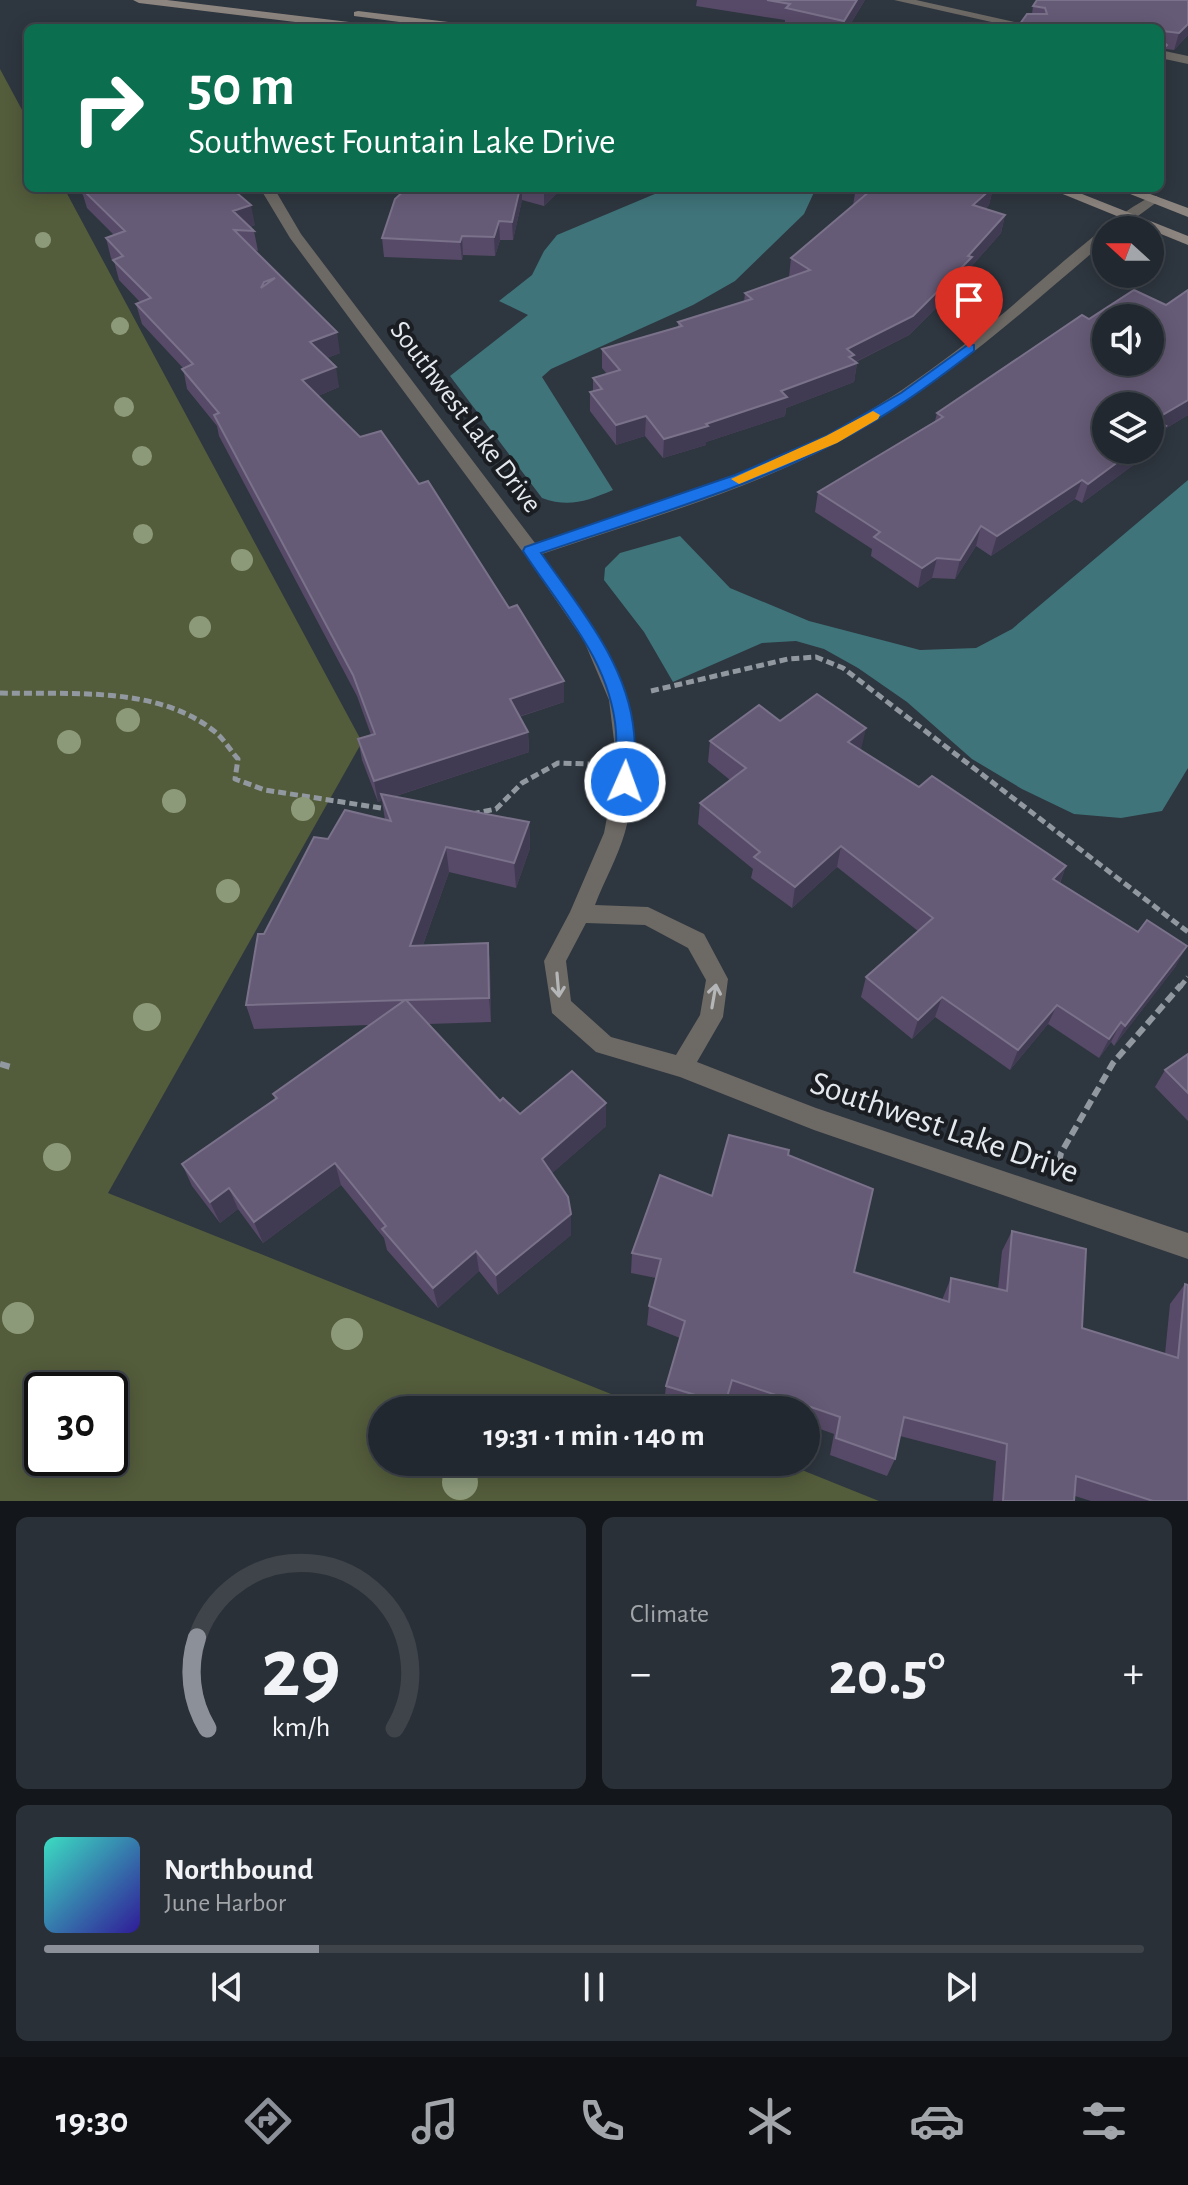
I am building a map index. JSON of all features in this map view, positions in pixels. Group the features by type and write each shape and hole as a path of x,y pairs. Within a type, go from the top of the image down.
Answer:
{"street":[{"path":"139,0 340,24"},
{"path":"247,0 441,24"},
{"path":"900,0 936,3 1019,24"},
{"path":"1164,55 1188,60"},
{"name":"Southwest Lake Drive","path":"269,192 295,235 531,551 592,638 619,700 627,765 622,799 614,833 580,914 555,961 560,1006 604,1045 682,1067 814,1119 1188,1246"},
{"path":"1066,192 1188,241"},
{"path":"1133,192 1188,213"},
{"path":"1128,215 1152,199"},
{"path":"531,551 740,479 831,440 918,387 984,337 1092,246"},
{"path":"580,914 648,916 696,941 717,979 711,1017 682,1067"}],"path":[{"path":"619,700 788,659 816,657 843,668 1188,932"},
{"path":"0,693 116,697 177,709 214,730 230,749 238,759 235,779 265,790 403,811"},
{"path":"464,815 496,809 522,783 558,763 596,765"},
{"path":"1051,1199 1061,1153 1113,1063 1188,977"},
{"path":"0,1064 14,1068"}],"green space":[{"path":"0,69 24,114 24,192 66,192 362,742 108,1193 616,1396 368,1396 368,1476 817,1476 879,1501 0,1501"}],"water":[{"path":"659,192 814,192 804,214 735,281 693,305 551,369 542,377 613,490 578,502 561,503 542,498 450,376 528,315 499,301 532,275 544,251 557,235"},
{"path":"1188,480 1188,768 1162,811 1121,818 1074,814 1022,789 972,759 907,702 858,668 824,649 796,641 762,643 673,682 644,632 604,580 605,568 620,553 680,536 730,588 809,621 920,650 976,648 1012,629"}],"building":[{"path":"767,0 857,0 844,21 786,8 790,4"},
{"path":"1037,0 1188,0 1188,24 1179,33 1164,31 1164,24 1020,24 1027,14 1047,14 1045,8 1033,6"},
{"path":"85,192 236,192 251,205 233,211 254,231 234,230 337,332 310,342 336,367 302,380 360,437 381,431 419,484 428,481 509,608 517,605 564,681 510,699 528,732 374,781 358,739 375,734 353,675 214,415 219,413 182,369 193,364 136,304 151,298 113,260 123,256 106,238 125,231"},
{"path":"403,192 519,192 512,222 499,221 494,237 462,236 460,242 382,238 395,199"},
{"path":"869,192 988,192 973,205 1005,215 968,256 972,257 913,316 847,349 854,355 849,357 857,363 781,391 787,397 664,439 646,416 616,425 590,392 602,389 593,378 620,370 602,349 682,326 678,322 752,299 745,293 810,270 791,258"},
{"path":"1134,290 1164,304 1112,304"},
{"path":"1188,290 1188,400 1164,414 1164,392 1092,392 1092,464 1115,464 1088,484 1082,480 997,536 981,526 960,560 937,558 922,568 874,537 880,532 818,492 943,417 937,413 1082,315 1089,319 1092,317 1092,376 1164,376 1164,304"},
{"path":"817,694 866,728 848,742 919,787 932,776 1066,866 1053,879 1138,932 1147,920 1187,946 1125,1026 1121,1022 1109,1039 1057,1005 1018,1050 942,997 918,1020 866,977 933,918 841,846 795,887 754,857 760,852 700,803 746,768 710,741 759,705 780,721"},
{"path":"381,794 529,822 514,863 446,847 410,946 488,943 489,998 406,1000 500,1101 503,1098 520,1114 572,1071 606,1103 542,1159 568,1197 571,1214 496,1275 476,1251 433,1288 382,1229 386,1226 335,1163 254,1222 229,1188 210,1202 182,1164 277,1098 273,1094 405,1000 246,1005 258,934 264,934 314,837 328,839 345,810 391,821"},
{"path":"1188,1054 1188,1093 1165,1070"},
{"path":"729,1135 789,1150 788,1155 873,1189 854,1272 949,1302 951,1278 1007,1291 1012,1231 1086,1249 1082,1328 1178,1358 1185,1284 1188,1285 1188,1501 1153,1501 1076,1476 1074,1501 1003,1501 1007,1444 904,1417 895,1459 836,1438 840,1417 820,1410 820,1396 779,1396 732,1380 727,1396 699,1396 666,1386 685,1321 649,1306 661,1259 632,1253 660,1175 712,1196"}],"slow traffic":[{"path":"739,479 831,440 873,415"}],"route":[{"path":"625,782 625,732 619,700 608,669 592,638 531,551 740,479 831,440 906,396 969,348"}]}
